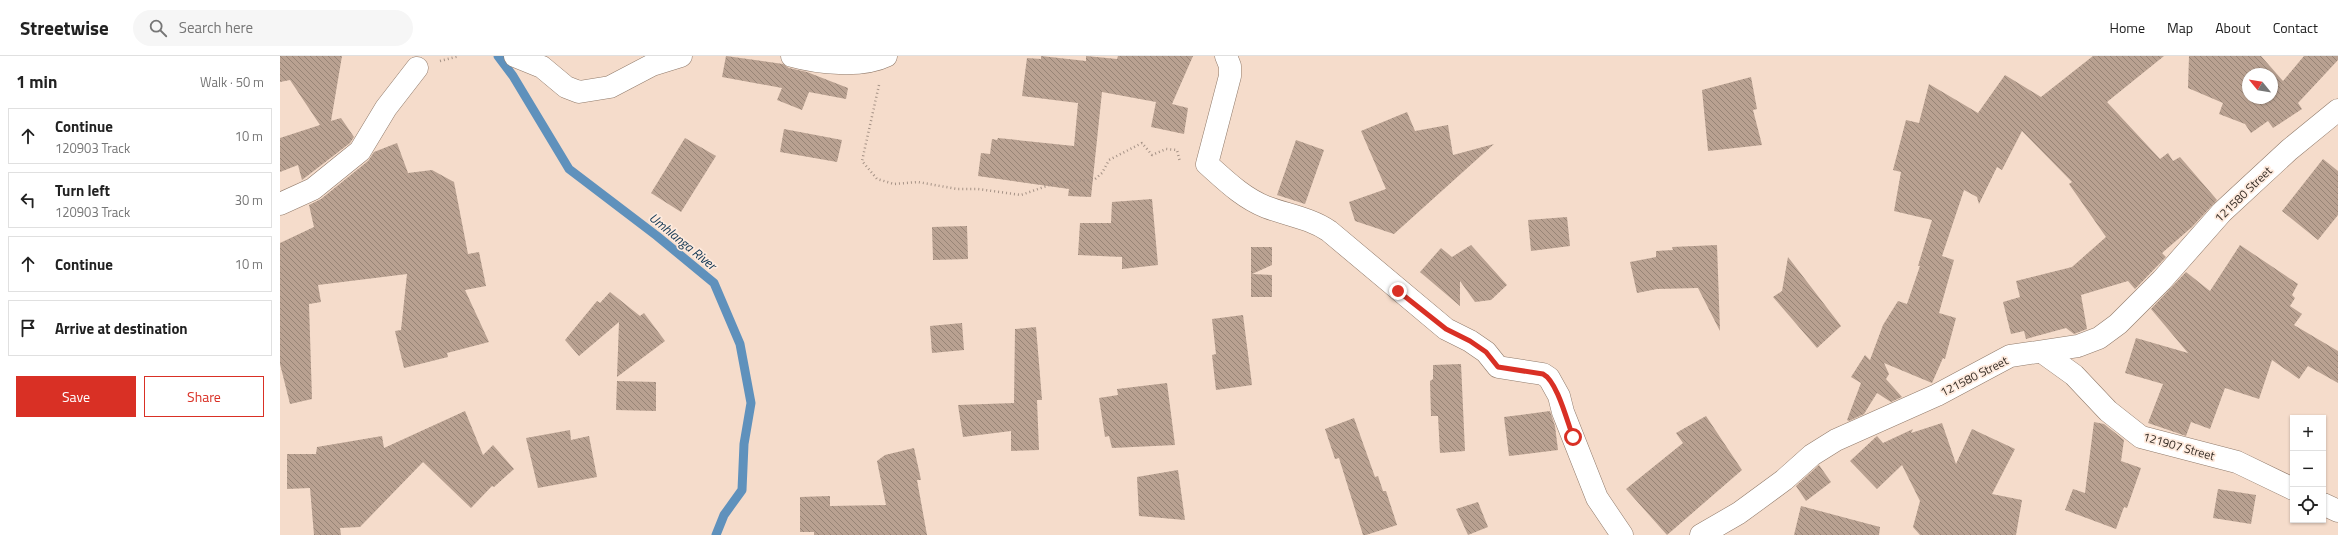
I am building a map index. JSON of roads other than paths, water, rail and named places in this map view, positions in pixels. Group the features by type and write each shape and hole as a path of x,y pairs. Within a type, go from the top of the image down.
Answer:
{"street":[{"path":"515,56 542,67 566,87 579,92 610,87 652,65 681,56"},
{"path":"792,56 810,61 855,63 885,57"},
{"path":"1226,56 1230,66 1230,76 1207,164 1230,185 1254,201 1320,226 1446,329 1470,341 1486,352 1498,367 1543,374 1549,378 1559,396 1563,412 1597,498 1622,535"},
{"path":"280,204 313,189 360,152 386,108 417,68"},
{"name":"121580 Street","path":"1701,535 1740,513 1784,480 1812,455 1836,440 1937,395 2010,356 2078,346 2092,340 2118,324 2162,280 2222,212 2289,150 2338,110"},
{"name":"121907 Street","path":"2042,352 2074,375 2108,411 2141,437 2237,462 2290,488"},
{"path":"2326,505 2338,511"}],"waterway":[{"name":"Umhlanga River","path":"498,56 513,76 569,169 657,236 714,283 740,344 751,403 744,444 742,490 724,515 716,535"}]}
